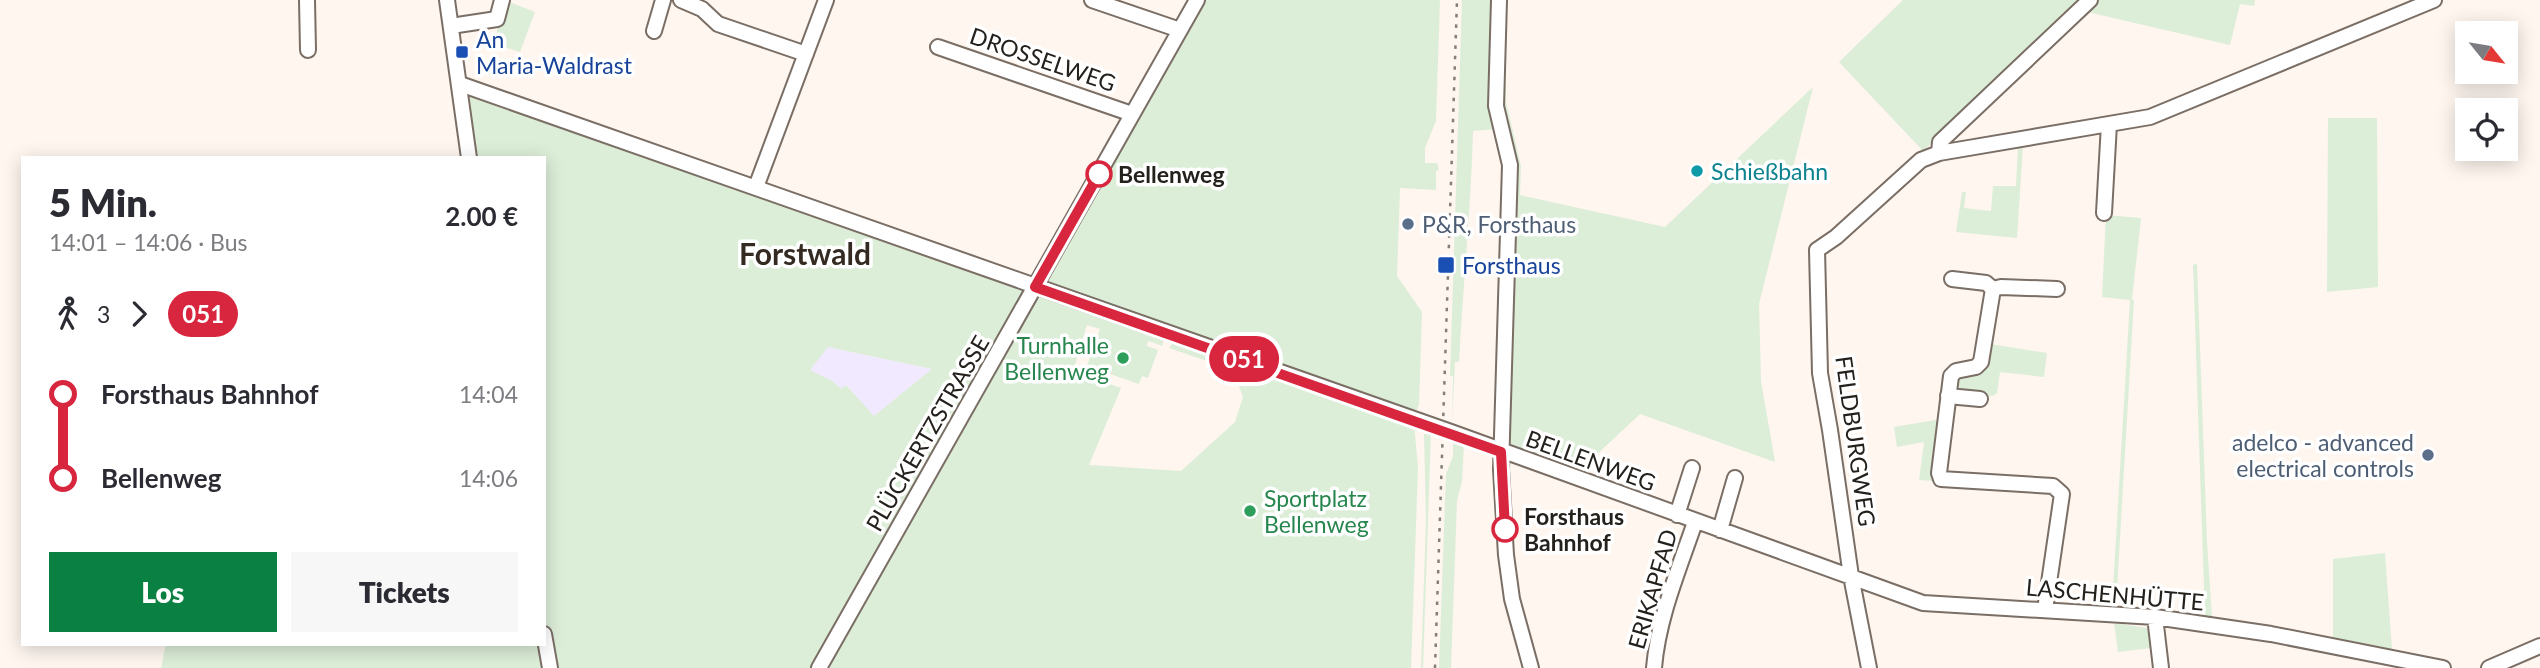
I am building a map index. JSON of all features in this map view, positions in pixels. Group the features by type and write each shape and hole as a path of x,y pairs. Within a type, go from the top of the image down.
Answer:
{"street":[{"path":"307,0 308,50"},
{"path":"447,0 469,156"},
{"path":"451,26 497,19 502,0"},
{"path":"654,31 663,0"},
{"path":"681,0 702,9 718,24 806,54"},
{"path":"756,187 826,0"},
{"path":"1093,0 1180,30"},
{"name":"PLÜCKERTZSTRASSE","path":"819,668 1197,0"},
{"path":"1500,0 1496,106 1510,165 1501,452 1506,555 1513,599 1531,668"},
{"name":"FELDBURGWEG","path":"1939,153 1940,142 2090,0"},
{"name":"FELDBURGWEG","path":"1870,668 1851,576 1819,373 1817,250 1836,237 1921,160 1939,153 2150,117 2434,0"},
{"name":"DROSSELWEG","path":"938,47 1132,114"},
{"name":"BELLENWEG","path":"460,84 1787,554"},
{"path":"2104,213 2109,124"},
{"path":"1952,279 1986,283 1993,289"},
{"path":"1993,289 2001,286 2057,289"},
{"path":"1993,289 1981,362 1976,367 1956,371 1951,376 1938,473 1941,479 2053,486 2062,494 2045,610"},
{"path":"1948,396 1980,399"},
{"name":"BELLENWEG","path":"1677,515 1692,468"},
{"path":"1720,530 1735,478"},
{"name":"ERIKAPFAD","path":"1654,668 1661,625 1695,522"},
{"name":"LASCHENHÜTTE","path":"1787,554 1923,603 2155,617 2271,634 2443,668"},
{"path":"2155,617 2161,668"},
{"path":"546,645 550,668"},
{"path":"2489,668 2540,646"}],"shaded area":[{"path":"828,347 932,369 873,417 847,385 841,389 832,381 809,370"}],"green space":[{"path":"504,0 535,12 520,52 494,44"},
{"path":"1205,0 1440,0 1436,121 1425,148 1425,163 1437,163 1439,170 1436,171 1436,190 1400,188 1397,276 1422,312 1419,405 1414,415 1045,284"},
{"path":"1462,0 1493,0 1489,80 1496,129 1473,131 1459,362 1455,362 1452,422 1453,376 1450,376"},
{"path":"1503,0 1506,0 1506,102 1521,166 1520,195 1665,227 1813,87 1759,304 1761,381 1775,462 1640,414 1578,472 1506,448 1516,168 1500,102"},
{"path":"1903,0 2084,0 1923,151 1839,62"},
{"path":"2095,0 2255,0 2254,6 2240,4 2230,45 2083,11"},
{"path":"466,91 1026,288 1026,295 814,668 554,668 546,624 546,156 474,156","holes":["828,347 932,369 874,416 846,385 841,389 832,381 810,370"]},
{"path":"2328,118 2377,118 2378,287 2327,292"},
{"path":"2023,145 2017,238 1956,232 1962,192 1966,192 1964,208 1991,211 1993,186 2016,186 2018,146"},
{"path":"2106,215 2141,218 2132,299 2116,606 2112,606 2130,300 2102,297"},
{"path":"2197,264 2212,617 2205,616 2193,265"},
{"path":"1039,294 1163,337 1163,346 1148,341 1147,346 1158,350 1148,378 1142,376 1139,384 1087,366 1100,329 1087,325 1073,371 1121,388 1089,465 1181,471 1235,422 1243,397 1233,370 1169,348 1174,341 1414,424 1418,467 1411,668 824,668 1032,301"},
{"path":"1990,344 2047,353 2044,377 2000,372 1997,393 1993,396 1959,394 1956,390 1958,376 1985,370"},
{"path":"1941,419 1933,481 1919,480 1924,442 1897,447 1894,427"},
{"path":"1431,432 1421,668 1426,521 1424,434"},
{"path":"1453,439 1464,442 1462,481 1457,501 1451,668 1439,668 1446,474 1453,456"},
{"path":"2385,553 2392,650 2333,640 2333,559"},
{"path":"2114,623 2147,628 2151,648 2118,652"},
{"path":"166,646 542,646 546,668 161,668"}],"railway":[{"path":"1435,668 1457,0"}],"bus line":[{"name":"051","path":"1099,174 1035,287 1454,433 1501,452 1505,529"}],"place":[{"name":"An Maria-Waldrast","path":"462,52"},
{"name":"Schießbahn","path":"1697,171"},
{"name":"Bellenweg","path":"1099,174"},
{"name":"P&R, Forsthaus","path":"1408,224"},
{"name":"Forsthaus","path":"1446,265"},
{"name":"Turnhalle Bellenweg","path":"1123,358"},
{"name":"adelco - advanced electrical controls","path":"2428,455"},
{"name":"Sportplatz Bellenweg","path":"1250,511"},
{"name":"Forsthaus Bahnhof","path":"1505,529"}],"district":[{"name":"Forstwald","path":"805,253"}]}
